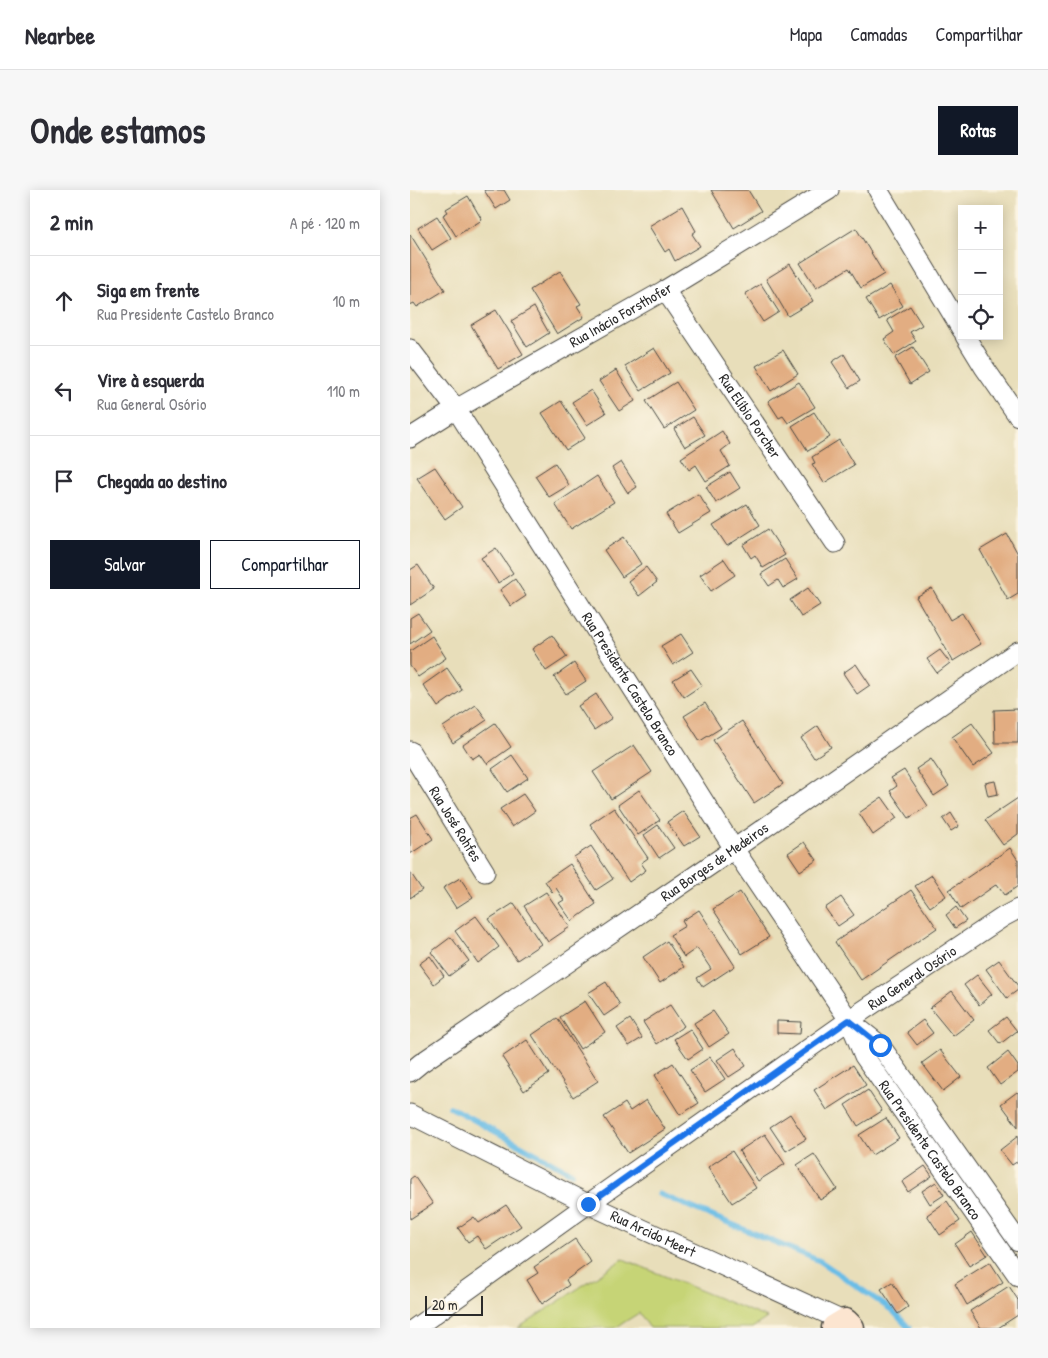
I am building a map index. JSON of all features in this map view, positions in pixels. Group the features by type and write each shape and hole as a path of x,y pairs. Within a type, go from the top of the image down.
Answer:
{"street":[{"name":"Rua Inácio Forsthofer","path":"410,438 456,409 665,290 829,190"},
{"path":"878,190 958,323"},
{"name":"Rua Elíbio Porcher","path":"665,290 835,543"},
{"path":"967,340 984,368 1018,416"},
{"name":"Rua Presidente Castelo Branco","path":"410,349 456,409 734,849 849,1020 864,1056 1018,1276"},
{"name":"Rua Borges de Medeiros","path":"410,1072 1018,651"},
{"name":"Rua José Rohfes","path":"410,751 485,872"},
{"name":"Rua General Osório","path":"415,1328 849,1020 1003,917 1018,909"},
{"name":"Rua Presidente Castelo Branco","path":"849,1020 880,1045 1018,1241"},
{"name":"Rua Arcido Meert","path":"410,1114 588,1204 843,1326"}],"green space":[{"path":"623,1259 767,1318 752,1328 650,1328 639,1313 615,1328 518,1328"}],"building":[{"path":"484,190 504,190 510,200 496,209"},
{"path":"711,190 748,190 761,211 734,228"},
{"path":"468,196 482,220 456,236 443,215 448,212 446,209"},
{"path":"682,206 696,231 692,234 700,246 675,261 669,249 665,252 649,226"},
{"path":"437,216 451,238 432,250 418,228"},
{"path":"856,228 884,274 861,288 849,268 816,288 800,263"},
{"path":"410,234 445,290 417,307 414,303 410,305"},
{"path":"790,264 813,301 788,316 766,279"},
{"path":"560,271 581,304 577,306 584,317 557,334 530,290"},
{"path":"761,284 779,312 763,322 745,294"},
{"path":"890,285 903,306 879,320 866,299"},
{"path":"910,306 922,325 910,332 916,341 894,355 884,339 894,332 887,320"},
{"path":"534,307 549,333 527,347 511,321"},
{"path":"496,310 523,354 498,369 471,325"},
{"path":"913,347 929,372 910,384 895,358"},
{"path":"654,348 670,373 641,391 625,366"},
{"path":"783,350 798,374 771,391 756,366"},
{"path":"844,354 860,381 849,388 832,362"},
{"path":"616,370 635,401 619,411 599,381"},
{"path":"676,382 694,410 664,429 646,401"},
{"path":"799,382 815,407 788,423 783,416 779,418 768,401"},
{"path":"591,390 606,413 587,425 572,402"},
{"path":"561,401 585,438 566,450 542,413"},
{"path":"814,412 830,437 808,451 792,426"},
{"path":"693,417 705,435 685,447 674,429"},
{"path":"722,431 730,444 721,451 730,466 706,481 696,465 689,470 681,458"},
{"path":"839,440 854,465 824,483 812,464 815,463 812,457"},
{"path":"621,462 637,487 628,493 612,468"},
{"path":"555,463 569,485 549,497 535,476"},
{"path":"435,467 462,507 445,519 417,478"},
{"path":"730,472 740,488 716,503 706,487"},
{"path":"597,476 614,502 571,529 555,504"},
{"path":"698,494 711,513 678,533 666,514"},
{"path":"747,504 760,525 727,546 713,525"},
{"path":"768,529 785,555 763,568 755,555 751,558 743,545"},
{"path":"1007,534 1018,554 1018,594 1008,600 980,550"},
{"path":"624,537 641,564 622,577 604,550"},
{"path":"496,548 513,573 498,583 481,558"},
{"path":"724,559 735,575 711,591 700,575"},
{"path":"785,559 798,579 783,588 778,580 769,586 761,574"},
{"path":"418,565 434,589 410,605 410,570"},
{"path":"646,567 657,582 639,596 628,581"},
{"path":"515,579 526,596 511,606 500,590"},
{"path":"808,588 820,605 801,617 790,600"},
{"path":"932,588 950,620 962,613 981,644 953,661 916,597"},
{"path":"418,613 430,630 410,644 410,618"},
{"path":"681,634 693,652 673,665 661,646"},
{"path":"552,635 567,657 546,671 532,649"},
{"path":"432,636 446,658 418,677 410,666 410,651"},
{"path":"940,650 950,663 937,673 927,659"},
{"path":"574,663 586,681 566,694 554,677"},
{"path":"856,664 870,685 857,694 843,673"},
{"path":"447,668 462,690 438,707 423,685"},
{"path":"691,669 702,685 684,697 673,680"},
{"path":"596,694 612,718 594,730 578,706"},
{"path":"705,703 721,728 700,741 684,716"},
{"path":"476,705 487,720 453,743 443,727"},
{"path":"1018,709 1018,743 995,743 994,710"},
{"path":"742,721 783,784 754,803 713,740"},
{"path":"495,723 511,747 487,764 480,754 472,759 463,745"},
{"path":"972,723 994,753 973,767 952,737"},
{"path":"818,726 831,747 814,758 801,738"},
{"path":"634,745 652,772 611,799 593,772"},
{"path":"512,755 528,778 507,792 492,769"},
{"path":"931,759 949,786 934,796 916,769"},
{"path":"904,770 928,806 909,818 890,791 897,786 891,778"},
{"path":"995,781 998,794 988,796 985,783"},
{"path":"639,790 660,820 638,835 618,805"},
{"path":"523,794 535,811 512,827 500,809"},
{"path":"882,797 897,818 873,835 859,813"},
{"path":"1018,798 1018,834 1003,845 985,820"},
{"path":"614,808 648,858 641,863 646,870 629,882 590,824"},
{"path":"683,811 700,836 684,846 667,822"},
{"path":"951,813 959,826 951,831 943,819"},
{"path":"417,814 433,839 410,854 410,818"},
{"path":"658,825 674,848 659,858 644,835"},
{"path":"804,842 817,860 800,871 788,853"},
{"path":"591,846 613,879 596,890 574,857"},
{"path":"1010,848 1018,860 1018,886 1005,895 997,884 961,909 949,890"},
{"path":"570,864 596,904 572,921 559,903 564,900 556,888 552,892 545,881"},
{"path":"410,872 422,890 410,898"},
{"path":"932,875 946,896 930,907 915,886"},
{"path":"460,878 473,897 456,908 443,888"},
{"path":"911,890 937,928 861,980 835,942"},
{"path":"546,892 570,927 548,942 524,906"},
{"path":"740,892 769,937 742,954 713,909"},
{"path":"841,897 854,915 838,926 825,908"},
{"path":"514,903 541,944 517,960 489,919"},
{"path":"956,907 966,921 955,928 946,915"},
{"path":"699,910 735,966 703,987 697,978 711,969 697,948 684,957 670,935 685,926 682,921"},
{"path":"476,916 499,947 478,963 455,931"},
{"path":"451,937 469,961 449,976 431,952"},
{"path":"667,941 684,967 660,983 643,957"},
{"path":"430,956 444,976 434,984 419,964"},
{"path":"999,960 1018,986 1018,990 1007,998 986,969"},
{"path":"977,975 992,994 979,1005 964,985"},
{"path":"606,982 620,1005 604,1016 588,993"},
{"path":"952,991 974,1020 953,1036 930,1008"},
{"path":"585,1001 605,1032 580,1049 560,1017"},
{"path":"670,1005 684,1026 657,1044 643,1022"},
{"path":"713,1011 729,1034 709,1047 694,1023"},
{"path":"1006,1017 1017,1031 1000,1044 989,1030"},
{"path":"557,1018 598,1081 573,1097 532,1035"},
{"path":"630,1019 642,1038 629,1046 617,1028"},
{"path":"923,1020 933,1033 917,1045 907,1032"},
{"path":"777,1021 801,1022 800,1034 777,1033"},
{"path":"690,1029 703,1049 688,1059 674,1039"},
{"path":"527,1040 549,1074 524,1091 502,1057"},
{"path":"735,1048 746,1066 729,1077 717,1060"},
{"path":"940,1050 961,1077 943,1091 922,1063"},
{"path":"1008,1052 1018,1066 1018,1072 1000,1085 988,1068"},
{"path":"710,1057 725,1079 705,1092 690,1070"},
{"path":"673,1063 699,1103 680,1115 655,1075"},
{"path":"853,1065 866,1085 827,1110 814,1090"},
{"path":"868,1090 882,1111 858,1126 845,1105"},
{"path":"1018,1093 1018,1127 1001,1104"},
{"path":"646,1100 665,1129 628,1153 604,1117 625,1103 630,1111"},
{"path":"790,1114 806,1139 786,1151 770,1127"},
{"path":"886,1118 899,1138 872,1155 859,1135"},
{"path":"765,1134 785,1164 758,1181 739,1151"},
{"path":"1018,1136 1018,1161 1012,1165 1000,1150"},
{"path":"732,1151 756,1188 732,1203 708,1167"},
{"path":"814,1154 837,1189 820,1200 797,1165"},
{"path":"925,1166 932,1176 908,1192 902,1182"},
{"path":"414,1176 433,1204 410,1219 410,1179"},
{"path":"936,1182 944,1195 930,1204 922,1191"},
{"path":"947,1201 960,1221 940,1235 927,1215"},
{"path":"506,1205 521,1226 486,1249 477,1236 468,1242 458,1228 474,1217 479,1223"},
{"path":"972,1232 987,1255 969,1266 955,1244"},
{"path":"575,1239 591,1262 566,1280 569,1285 542,1304 527,1280 538,1273 534,1267"},
{"path":"990,1262 1003,1282 967,1305 955,1284"},
{"path":"892,1282 908,1307 898,1314 881,1289"},
{"path":"1009,1286 1018,1300 1018,1315 998,1328 981,1328 970,1311"}],"waterway":[{"path":"450,1107 572,1173"},
{"path":"659,1194 820,1261 893,1311 909,1328"}],"route":[{"path":"588,1204 849,1020 880,1045"}]}
